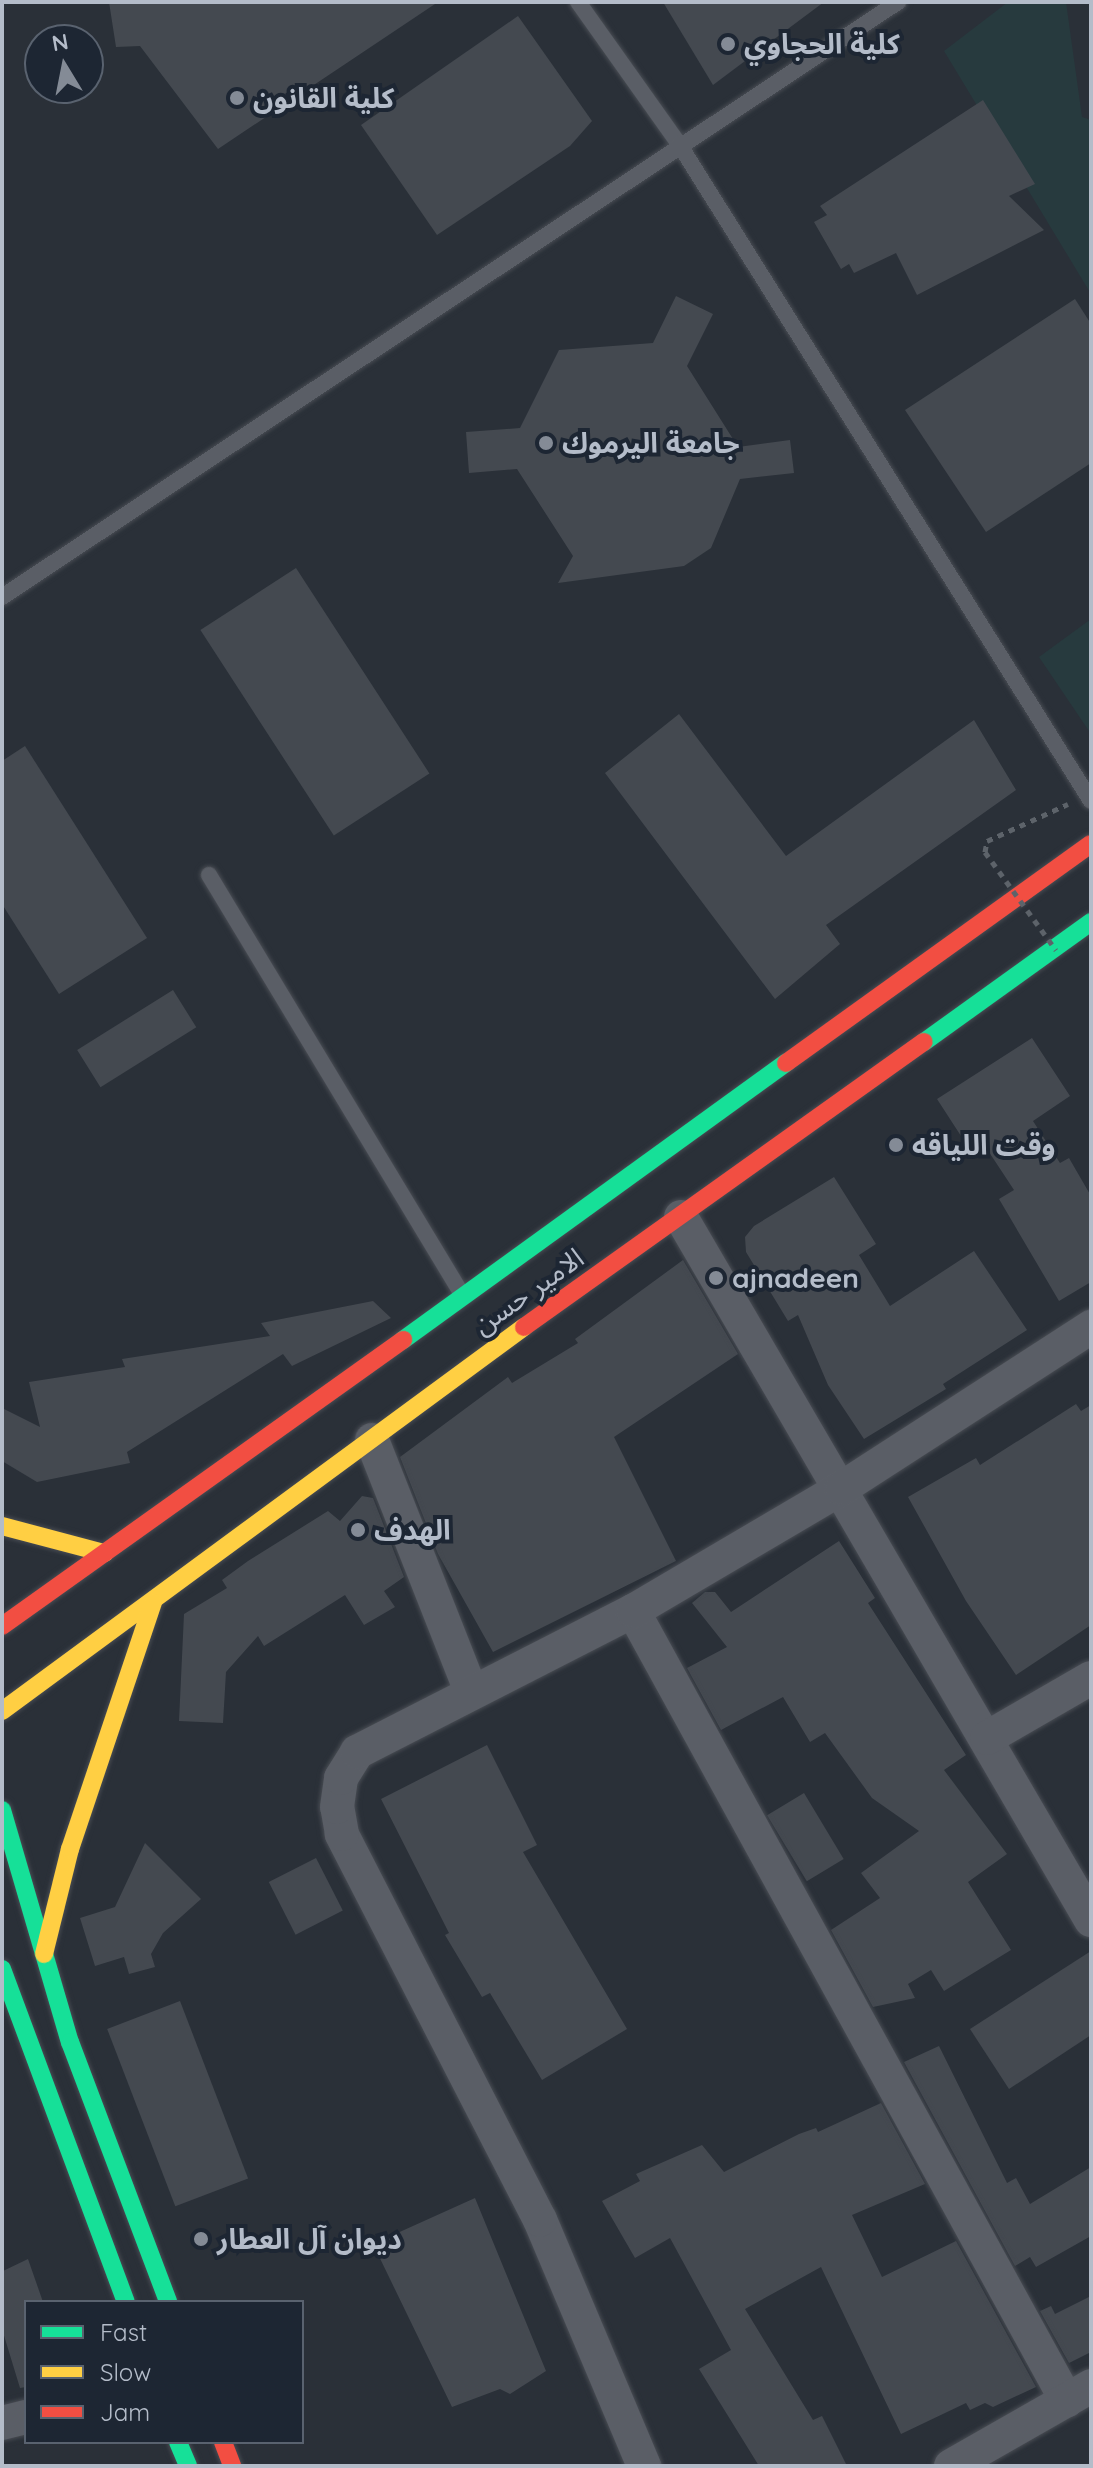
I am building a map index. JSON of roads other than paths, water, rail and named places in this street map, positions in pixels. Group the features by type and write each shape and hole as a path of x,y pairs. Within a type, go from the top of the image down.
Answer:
{"main road":[{"name":"الامير حسن","path":"2,1626 293,1423 462,1295 1091,844"},
{"name":"الامير حسن","path":"2,1711 1091,922"},
{"path":"2,1526 104,1553"},
{"path":"44,1954 70,1849 153,1603"},
{"path":"2,1810 70,2042 167,2300"},
{"path":"2,1969 125,2300"},
{"path":"179,2444 188,2466"},
{"path":"224,2444 232,2466"}],"street":[{"path":"681,1217 842,1488 1091,1920"},
{"path":"644,2466 540,2220 342,1834 337,1807 341,1778 357,1752 471,1691 633,1611 842,1488 1091,1327"},
{"path":"372,1440 471,1691"},
{"path":"633,1611 1079,2393 951,2466"},
{"path":"987,1738 1091,1678"},
{"path":"2,2423 24,2418"}],"lane":[{"path":"578,2 679,144 1088,797"},
{"path":"2,597 679,144 898,2"},
{"path":"209,875 462,1295"}],"place":[{"name":"كلية الحجاوي","path":"728,44"},
{"name":"كلية القانون","path":"237,98"},
{"name":"جامعة اليرموك","path":"546,443"},
{"name":"وقت اللياقه","path":"896,1145"},
{"name":"ajnadeen","path":"716,1278"},
{"name":"الهدف","path":"358,1530"},
{"name":"ديوان آل العطار","path":"201,2239"}]}
